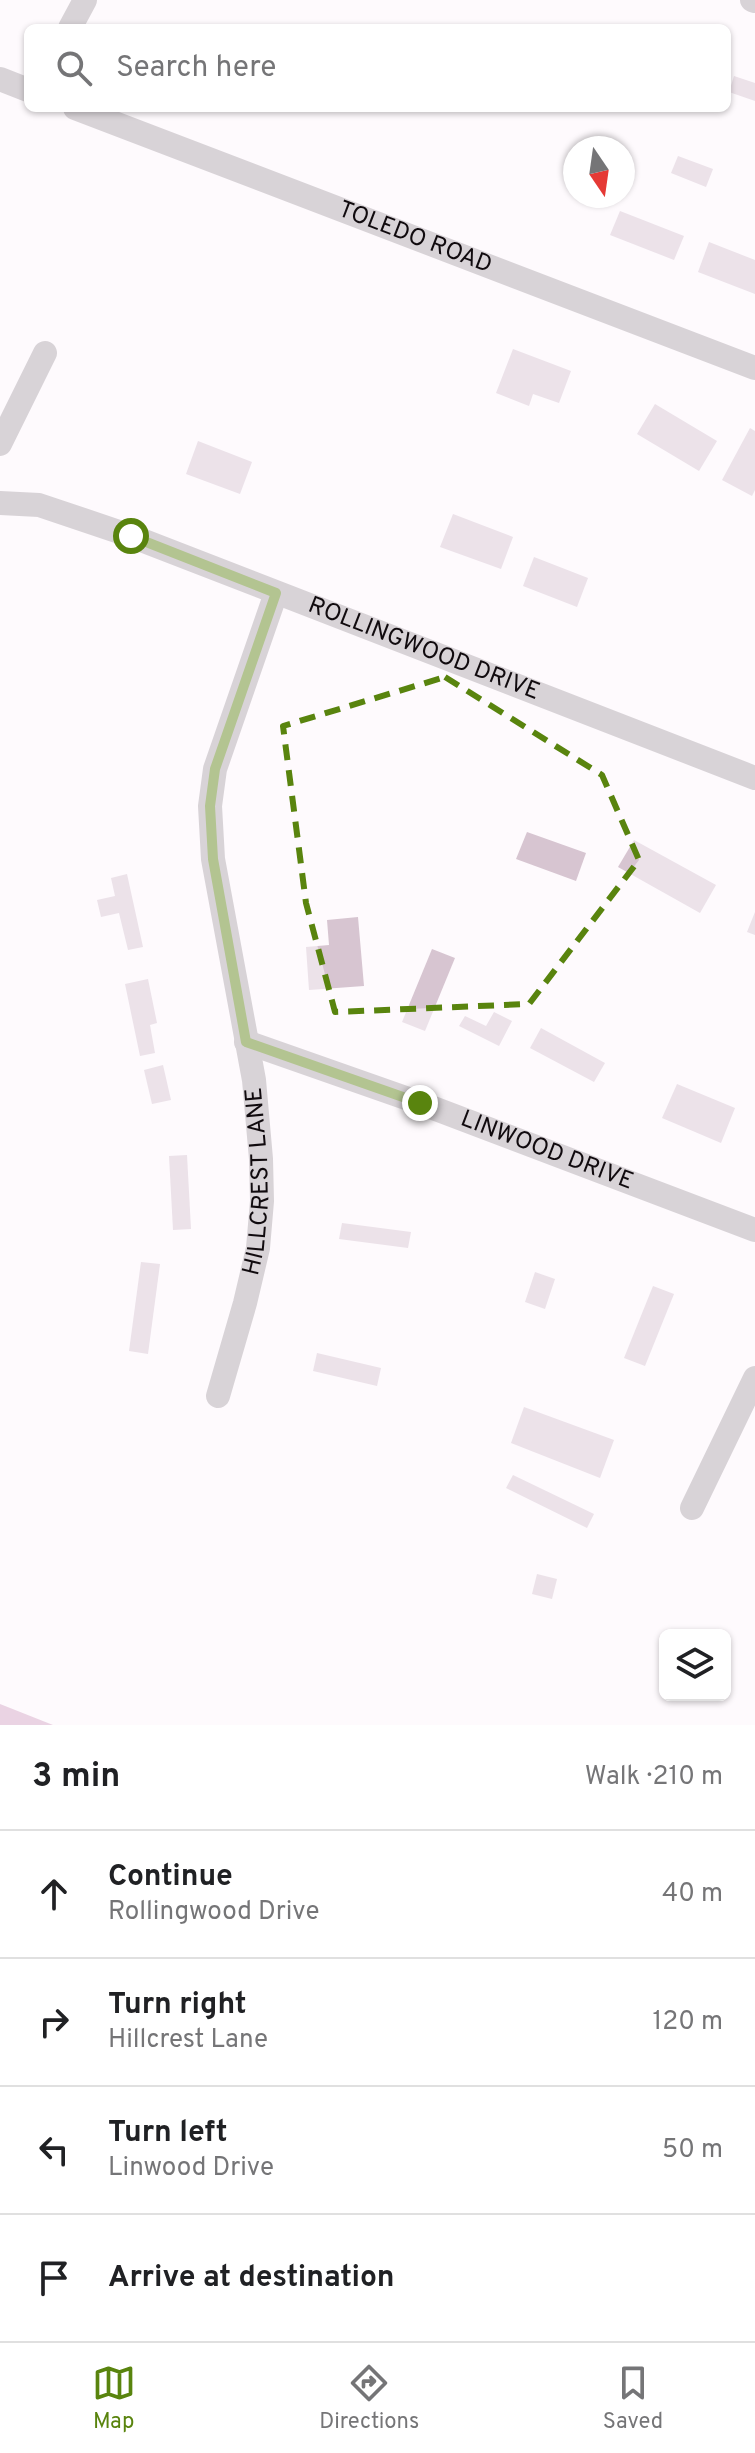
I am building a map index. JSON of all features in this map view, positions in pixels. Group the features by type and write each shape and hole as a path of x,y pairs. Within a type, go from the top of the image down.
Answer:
{"street":[{"path":"72,24 85,0"},
{"path":"0,79 24,88"},
{"name":"TOLEDO ROAD","path":"85,112 755,368"},
{"path":"0,444 45,353"},
{"name":"ROLLINGWOOD DRIVE","path":"0,503 39,505 131,536 755,778"},
{"name":"HILLCREST LANE","path":"218,1396 258,1248 262,1201 258,1106 213,859 210,806 215,769 276,593"},
{"name":"LINWOOD DRIVE","path":"246,1042 420,1103 755,1230"},
{"path":"692,1508 755,1378"}],"highlighted area":[{"path":"445,677 602,775 639,860 529,1004 335,1012 306,903 283,726"}],"shaded area":[{"path":"0,1704 53,1725 0,1725"}],"building":[{"path":"734,76 755,83 755,101 731,93"},
{"path":"678,156 713,169 706,187 671,173"},
{"path":"620,211 684,236 674,260 610,235"},
{"path":"709,242 755,260 755,294 698,272"},
{"path":"513,349 571,371 559,403 533,394 529,406 496,393"},
{"path":"655,404 717,441 699,471 637,434"},
{"path":"750,428 755,431 755,490 752,496 722,480"},
{"path":"198,441 252,462 240,494 186,474"},
{"path":"453,514 513,537 501,569 440,547"},
{"path":"534,557 588,578 577,607 523,586"},
{"path":"527,832 586,853 576,881 516,859"},
{"path":"634,840 716,885 700,913 618,867"},
{"path":"127,874 143,947 128,950 119,913 101,917 97,900 115,896 111,878"},
{"path":"755,912 755,935 747,932"},
{"path":"358,917 364,986 309,990 306,947 329,945 327,920"},
{"path":"432,949 455,958 425,1031 402,1022"},
{"path":"148,979 157,1023 150,1025 155,1053 140,1056 125,984"},
{"path":"494,1012 512,1021 499,1046 459,1026 465,1016 486,1026"},
{"path":"541,1028 605,1063 594,1082 530,1048"},
{"path":"163,1065 171,1100 152,1104 144,1070"},
{"path":"677,1084 735,1108 721,1143 662,1118"},
{"path":"187,1155 191,1229 173,1230 169,1156"},
{"path":"342,1223 411,1232 408,1248 339,1239"},
{"path":"141,1262 160,1264 148,1354 129,1351"},
{"path":"535,1272 555,1279 545,1309 525,1302"},
{"path":"653,1286 674,1294 645,1366 624,1358"},
{"path":"317,1353 381,1368 377,1386 313,1371"},
{"path":"524,1407 614,1440 600,1478 511,1443"},
{"path":"513,1475 594,1514 587,1528 506,1488"},
{"path":"537,1574 557,1579 552,1599 532,1594"}],"route":[{"path":"131,536 276,593 215,769 210,806 213,859 246,1042 420,1103"}]}
